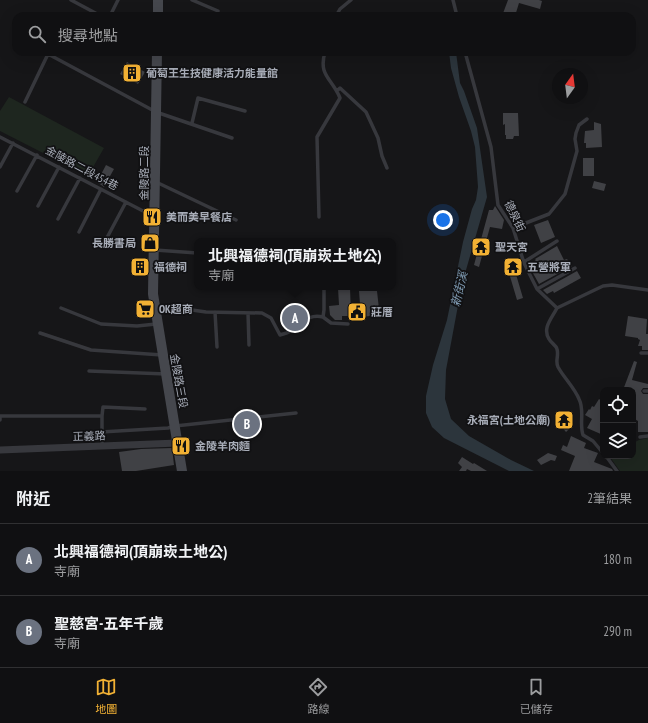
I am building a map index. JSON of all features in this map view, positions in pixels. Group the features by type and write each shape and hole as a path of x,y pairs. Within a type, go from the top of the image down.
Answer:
{"main road":[{"path":"158,0 158,12"},
{"name":"金陵路二段","path":"153,294 157,56"},
{"name":"金陵路三段","path":"153,294 182,471"}],"street":[{"name":"正義路","path":"0,450 178,443"}],"lane":[{"path":"73,0 95,12"},
{"path":"112,12 118,0"},
{"path":"192,0 218,11"},
{"path":"338,12 351,0"},
{"path":"453,0 456,12"},
{"path":"25,102 47,56"},
{"path":"52,56 156,112 192,123 232,138"},
{"path":"319,217 317,137 340,98 323,69 322,62 324,56"},
{"name":"德泉街","path":"466,56 490,147 498,205 513,228 524,262 537,289 557,308"},
{"path":"337,91 340,88 366,112 378,138 382,156 387,168"},
{"path":"192,123 198,98 245,112"},
{"path":"513,228 549,214 566,194 577,151 575,139 576,134 579,125 586,119"},
{"name":"金陵路二段454巷","path":"0,137 145,212 155,213"},
{"path":"0,167 13,143"},
{"path":"17,191 37,155"},
{"path":"38,206 60,167"},
{"path":"58,219 80,178"},
{"path":"155,182 236,220"},
{"path":"79,232 101,189"},
{"path":"102,247 126,202"},
{"path":"524,262 557,241"},
{"path":"154,249 194,253"},
{"path":"537,289 575,268"},
{"path":"600,449 593,441 583,435 581,431 582,408 579,399 556,361 558,354 547,334 547,324 557,308 603,286 612,285 648,290"},
{"path":"323,317 324,290"},
{"path":"61,308 101,324 137,326 158,324"},
{"path":"156,310 185,309 215,312 262,313 271,318 280,335 290,332 308,318 317,315 323,317 331,323 348,324"},
{"path":"215,312 217,347"},
{"path":"248,313 249,345"},
{"path":"40,333 92,350 163,355"},
{"path":"641,353 648,353"},
{"path":"89,370 166,374"},
{"path":"102,447 101,432 103,407 145,409"},
{"path":"101,432 168,428 247,417 296,413"},
{"path":"0,420 0,416 102,416"},
{"path":"640,437 648,436"},
{"path":"608,459 617,471"}],"shaded area":[{"path":"9,97 104,148 88,176 0,131 0,111"},
{"path":"648,438 648,471 620,471 611,459 636,459 636,442"}],"water":[{"name":"新街溪","path":"450,56 457,56 460,83 477,128 487,197 462,284 446,370 445,399 451,419 469,436 511,460 534,471 509,471 444,438 432,427 426,413 426,396 433,365 447,320 463,242 476,200 478,187 475,147 451,68"}],"building":[{"path":"508,0 542,1 540,9 519,3 516,12 504,12"},
{"name":"葡萄王生技健康活力能量館","path":"127,62 145,72 138,84 120,74"},
{"path":"503,113 518,113 519,136 514,136 513,139 506,139 505,124 503,125"},
{"path":"594,122 601,124 602,147 586,148 586,143 584,143 585,131 594,130"},
{"path":"583,158 594,158 594,176 583,176"},
{"path":"106,165 114,169 104,187 97,182"},
{"path":"594,181 606,184 604,191 592,188"},
{"name":"聖天宮","path":"495,206 504,220 502,229 490,227 479,267 474,265 489,210 493,210"},
{"path":"548,220 555,237 541,243 534,225"},
{"path":"557,246 564,260 567,259 572,266 539,284 529,266 536,260 535,259"},
{"path":"515,271 523,298 517,300 509,273"},
{"path":"577,271 581,278 554,293 553,291 547,294 543,290"},
{"path":"338,290 350,290 351,316 342,316 342,320 335,320 330,315 329,306 339,305"},
{"path":"359,291 377,291 379,309 370,309 370,316 361,317"},
{"path":"628,316 647,319 646,334 648,334 648,350 642,350 642,346 638,346 640,340 638,338 625,336"},
{"path":"634,361 637,362 632,380 648,384 648,388 643,388 641,391 643,394 648,394 648,432 638,432 638,421 636,420 636,387 624,387"},
{"path":"599,399 600,434 587,428 592,419 585,415 592,406 594,407"},
{"path":"563,414 572,419 570,421 573,425 566,432 556,420"},
{"path":"571,436 586,443 584,448 598,453 594,462 612,469 613,471 569,471 575,456 561,450 563,445 567,447"},
{"path":"172,448 174,465 136,471 122,471 119,452 141,449"},
{"path":"548,453 557,456 555,461 551,460 541,465 537,460"},
{"path":"462,457 487,471 471,471 467,469 466,471 459,471 462,467 458,463"}],"place":[{"name":"葡萄王生技健康活力能量館","path":"132,73"},
{"name":"美而美早餐店","path":"152,217"},
{"name":"長勝書局","path":"150,243"},
{"name":"聖天宮","path":"481,247"},
{"name":"福德祠","path":"140,267"},
{"name":"五營將軍","path":"513,267"},
{"name":"OK超商","path":"145,309"},
{"name":"莊厝","path":"357,312"},
{"name":"北興福德祠(頂崩崁土地公)","path":"295,318"},
{"name":"永福宮(土地公廟)","path":"564,420"},
{"name":"聖慈宮-五年千歲","path":"247,424"},
{"name":"金陵羊肉麵","path":"181,446"}]}
